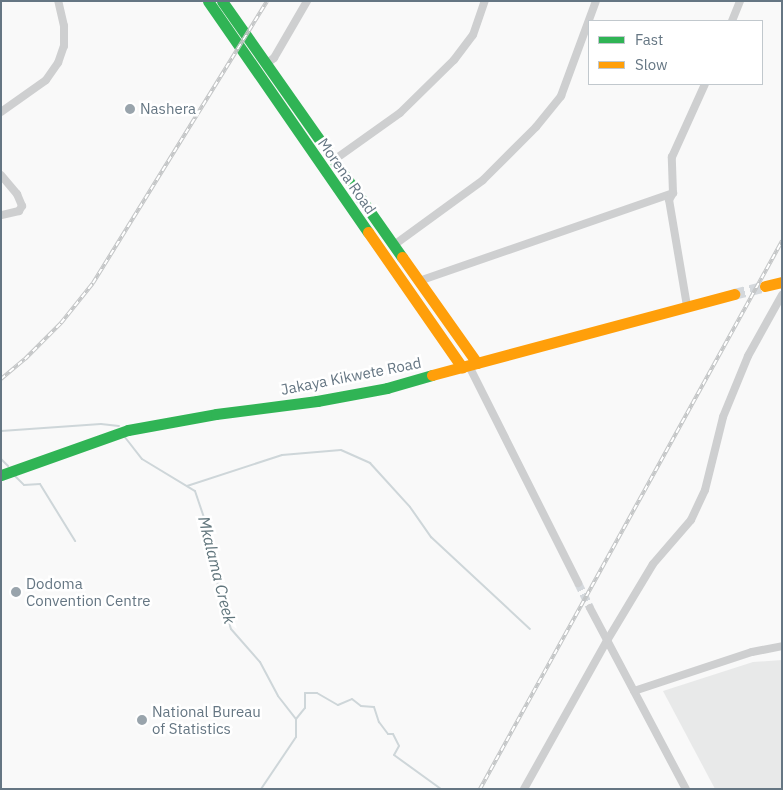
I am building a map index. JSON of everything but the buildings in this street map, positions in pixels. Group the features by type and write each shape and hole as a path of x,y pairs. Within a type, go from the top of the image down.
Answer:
{"main road":[{"name":"Morena Road","path":"208,1 469,365"},
{"name":"Morena Road","path":"222,1 419,281 469,365"},
{"path":"764,286 782,282"},
{"name":"Jakaya Kikwete Road","path":"1,475 147,426 358,393 734,294"}],"street":[{"path":"1,112 46,80 58,63 64,46 64,26 58,1"},
{"path":"266,64 274,58 307,1"},
{"path":"334,160 400,113 454,60 473,35 485,1"},
{"path":"589,20 596,1"},
{"path":"732,20 740,1"},
{"path":"394,245 483,180 541,121 561,96 588,23"},
{"path":"687,306 669,200 673,193 672,157 705,85"},
{"path":"1,175 16,194 22,206 19,211 1,215"},
{"path":"419,281 673,193"},
{"path":"524,789 608,639 653,564 691,520 705,490 723,417 748,356 782,295"},
{"path":"469,365 578,583"},
{"path":"590,608 686,789"},
{"path":"634,691 752,652 782,646"}],"shaded area":[{"path":"782,660 782,789 715,789 663,691 753,662"}],"waterway":[{"name":"Mkalama Creek","path":"1,431 101,424 119,426"},
{"name":"Mkalama Creek","path":"124,436 142,459 195,491 214,547 218,590 231,629 260,662 278,696 296,719 296,737 261,789"},
{"path":"187,486 282,455 341,450 370,463 410,507 431,537 530,629"},
{"path":"1,459 8,466"},
{"path":"14,475 24,485 40,484 75,541"},
{"name":"Mkalama Creek","path":"296,719 305,708 305,693 317,693 338,705 352,699 361,706 374,707 379,722 388,734 393,734 399,746 394,755 441,789"}],"tunnel":[{"path":"734,294 765,286"},
{"path":"578,583 590,608"}],"railway":[{"path":"1,379 25,359 61,323 93,283 267,1"},
{"path":"480,789 782,241"}],"traffic: fast":[{"path":"208,1 368,232"},
{"path":"222,1 402,257"},
{"path":"1,475 128,430 216,414 317,401 387,388 432,375"}],"traffic: slow":[{"path":"368,232 462,367"},
{"path":"402,257 477,363"},
{"path":"765,286 782,282"},
{"path":"432,375 734,294"}],"place":[{"name":"Nashera","path":"130,109"},
{"name":"Dodoma Convention Centre","path":"16,592"},
{"name":"National Bureau of Statistics","path":"142,720"}]}
